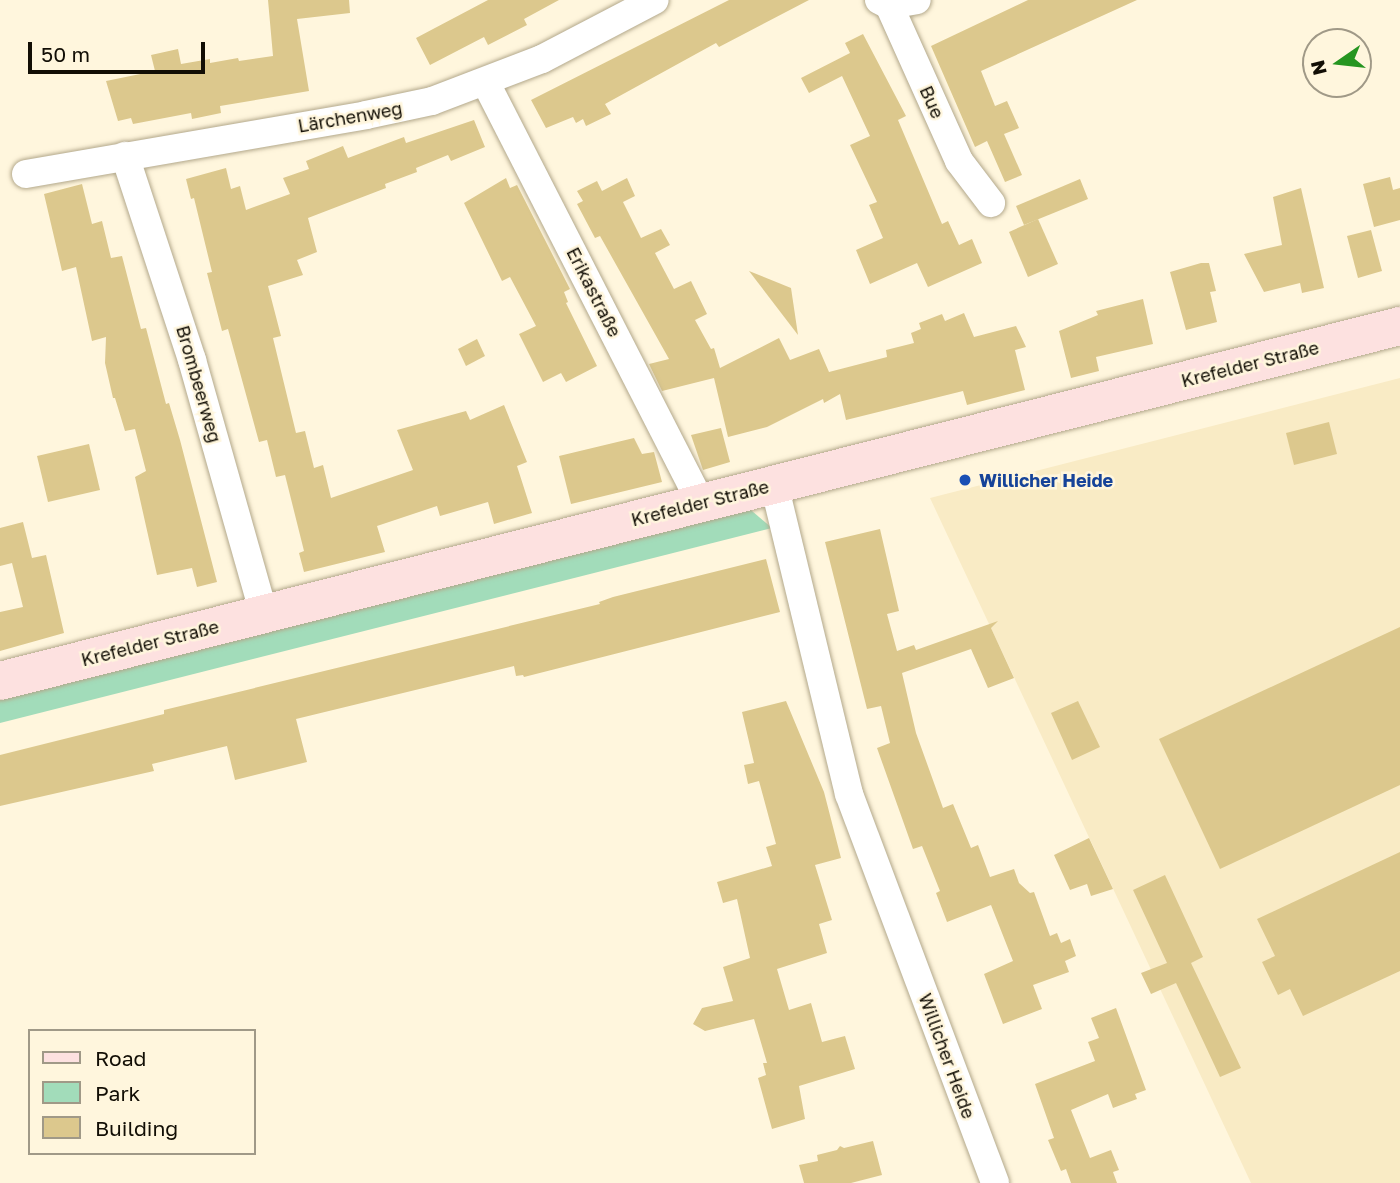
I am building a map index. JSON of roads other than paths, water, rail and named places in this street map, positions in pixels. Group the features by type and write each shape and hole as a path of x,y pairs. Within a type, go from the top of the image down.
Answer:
{"main road":[{"name":"Krefelder Straße","path":"0,681 1400,326"}],"street":[{"name":"Lärchenweg","path":"26,174 400,109 486,83 569,47 655,0"},
{"path":"884,3 917,0"},
{"name":"Bue","path":"884,3 958,161 991,203"},
{"name":"Erikastraße","path":"486,83 701,503"},
{"name":"Brombeerweg","path":"125,156 192,360 264,614"},
{"name":"Willicher Heide","path":"774,484 849,794 995,1183"}],"place":[{"name":"Willicher Heide","path":"965,480"}]}
